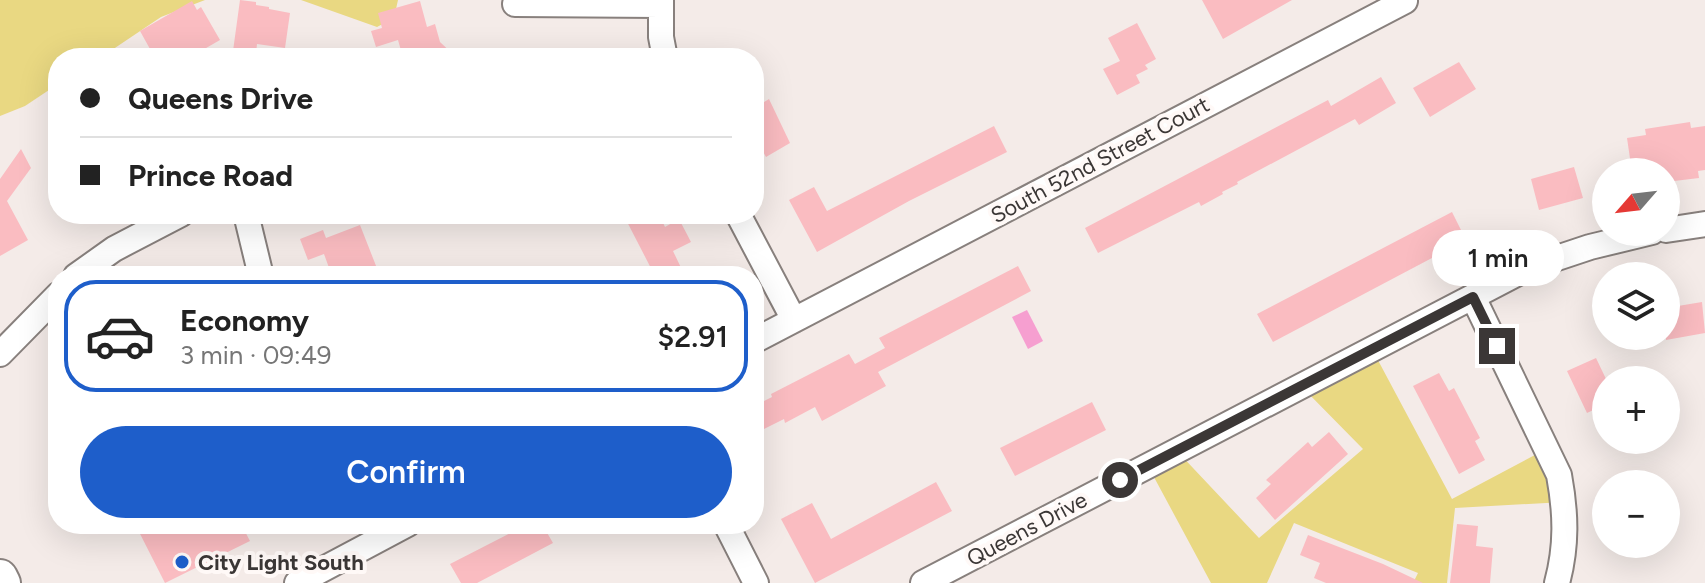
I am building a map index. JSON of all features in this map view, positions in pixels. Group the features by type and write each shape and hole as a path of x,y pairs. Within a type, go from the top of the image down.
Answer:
{"main road":[{"path":"0,577 3,583"}],"street":[{"name":"South 52nd Street Court","path":"764,336 1405,1"},
{"path":"515,4 660,3 664,48"},
{"path":"90,266 114,249 162,224"},
{"path":"248,224 259,266"},
{"path":"743,224 794,320"},
{"path":"1680,228 1705,224"},
{"name":"Queens Drive","path":"923,583 1530,267 1594,246"},
{"path":"1473,297 1559,475 1566,535 1557,583"},
{"path":"0,354 48,305"},
{"path":"297,583 384,534"},
{"path":"731,534 756,583"}],"shaded area":[{"path":"0,0 205,0 161,17 115,48 48,48 48,91 25,106 0,116"},
{"path":"301,0 398,0 394,18 377,27"},
{"path":"1027,310 1043,341 1028,349 1012,317"},
{"path":"1372,349 1452,499 1548,448 1564,502 1455,508 1447,583 1413,583 1418,573 1294,523 1267,583 1211,583 1148,466 1177,451 1259,538 1363,449 1301,386"}],"building":[{"path":"240,0 290,13 285,48 257,44 257,48 233,48"},
{"path":"1202,0 1292,0 1223,39"},
{"path":"192,1 197,10 201,7 220,40 206,48 149,48 140,31"},
{"path":"420,1 427,27 435,24 440,42 446,48 400,48 398,40 376,47 371,31 382,28 378,13"},
{"path":"1137,23 1156,59 1145,65 1148,69 1136,75 1140,83 1117,95 1103,69 1120,61 1108,38"},
{"path":"1459,62 1476,89 1430,117 1413,88"},
{"path":"1381,77 1396,103 1359,125 1355,119 1237,182 1201,206 1199,202 1098,253 1085,228 1328,100 1331,106"},
{"path":"769,99 790,143 766,157 764,153 764,102"},
{"path":"1690,122 1691,128 1705,126 1705,170 1698,171 1699,178 1680,180 1680,158 1630,158 1627,138 1646,135 1645,129"},
{"path":"994,126 1007,152 817,252 789,200 814,187 827,211"},
{"path":"21,149 31,168 7,201 28,240 0,256 0,179"},
{"path":"1574,167 1583,198 1539,210 1531,179"},
{"path":"1452,212 1466,240 1273,342 1257,314"},
{"path":"628,224 664,224 665,227 682,224 691,242 673,251 680,266 650,266"},
{"path":"360,225 376,266 328,266 324,254 308,260 300,239 323,230 326,238"},
{"path":"1018,266 1031,291 878,372 886,386 822,421 815,407 785,423 784,419 764,429 764,401 772,397 771,394 849,354 855,364 885,348 879,338"},
{"path":"1702,302 1705,333 1680,337 1680,306"},
{"path":"1596,358 1600,366 1592,366 1592,411 1587,413 1567,371"},
{"path":"1439,373 1449,391 1454,388 1480,438 1475,441 1485,460 1459,474 1413,386"},
{"path":"1092,402 1106,430 1015,476 1000,448"},
{"path":"1329,432 1348,454 1275,520 1256,498 1271,484 1266,480 1308,442 1312,447"},
{"path":"936,482 952,511 815,583 781,519 812,503 831,539"},
{"path":"1457,524 1478,526 1476,546 1493,548 1490,583 1450,583"},
{"name":"City Light South","path":"140,534 246,534 250,541 165,583"},
{"path":"508,534 548,534 553,543 477,583 461,583 450,564"},
{"path":"1308,535 1423,583 1326,583 1314,578 1320,563 1300,555"}],"place":[{"name":"City Light South","path":"182,562"}],"route":[{"path":"1120,480 1473,297 1497,346"}]}
